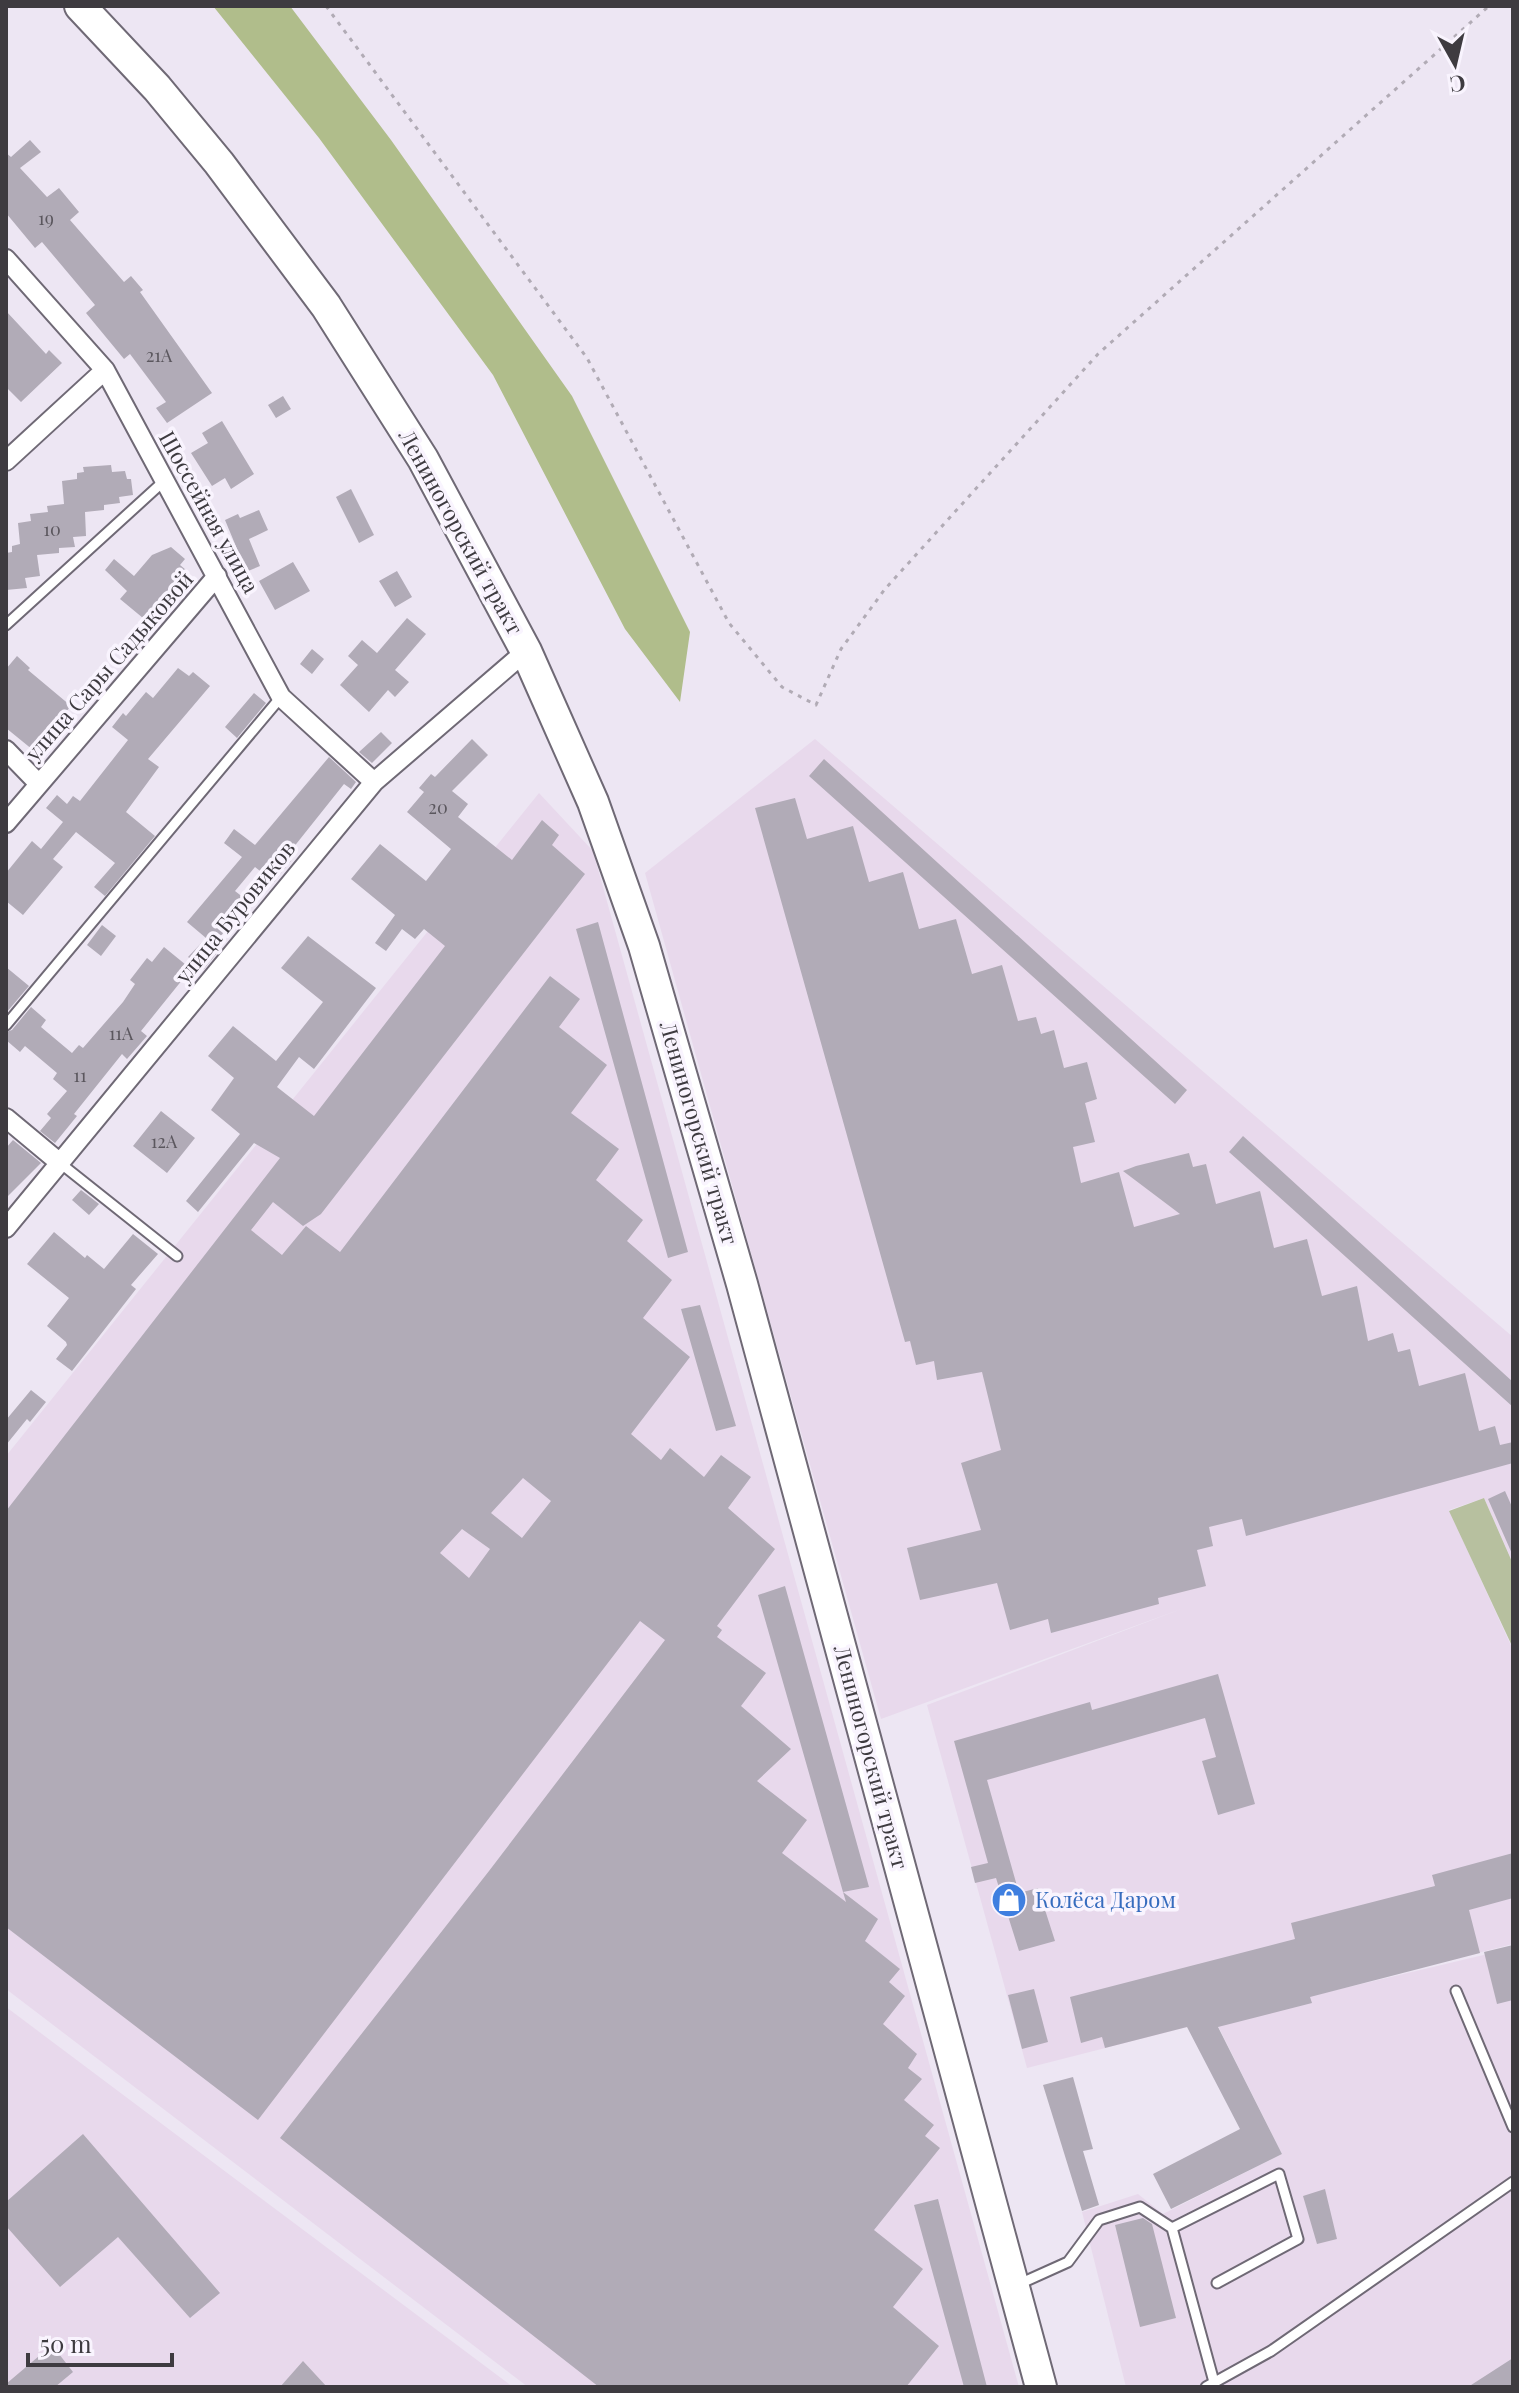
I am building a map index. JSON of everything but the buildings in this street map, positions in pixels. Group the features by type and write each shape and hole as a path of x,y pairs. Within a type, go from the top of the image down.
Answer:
{"main road":[{"name":"Лениногорский тракт","path":"80,6 157,88 210,152 326,306 423,459 526,651 593,802 644,946 742,1284 1041,2387"}],"street":[{"name":"Шоссейная улица","path":"6,259 105,370 281,697 374,782"},
{"path":"6,461 105,370"},
{"name":"улица Сары Садыковой","path":"6,823 217,576"},
{"name":"улица Буровиков","path":"6,1228 374,782 526,651"},
{"path":"6,750 39,784"},
{"path":"6,1118 60,1163"}],"lane":[{"path":"6,625 164,481"},
{"path":"6,1025 281,697"},
{"path":"60,1163 177,1256"},
{"path":"1456,1991 1513,2127"},
{"path":"1172,2228 1279,2174 1298,2239 1217,2283"},
{"path":"1014,2287 1068,2262 1099,2220 1140,2207 1172,2228 1210,2385 1271,2351 1513,2182"}],"path":[{"path":"326,6 587,358 729,623 782,687 816,705 841,649 885,589 1098,354 1489,6"}],"shaded area":[{"path":"815,739 1513,1337 1513,1563 1484,1498 1449,1510 1513,1650 1513,1944 1277,2004 1513,1948 1513,2387 1126,2387 1082,2212 1138,2194 1163,2214 1282,2154 1215,2020 1027,2068 927,1705 1184,1608 881,1719 645,873"},
{"path":"539,793 593,851 1019,2387 528,2387 6,1989 6,1456"},
{"path":"6,2007 513,2387 6,2387"}],"green space":[{"path":"213,6 290,6 391,140 572,396 690,632 680,702 625,629 493,375 319,138"},
{"path":"1484,1498 1513,1564 1513,1648 1449,1511"}],"place":[{"name":"Колёса Даром","path":"1009,1900"}]}
